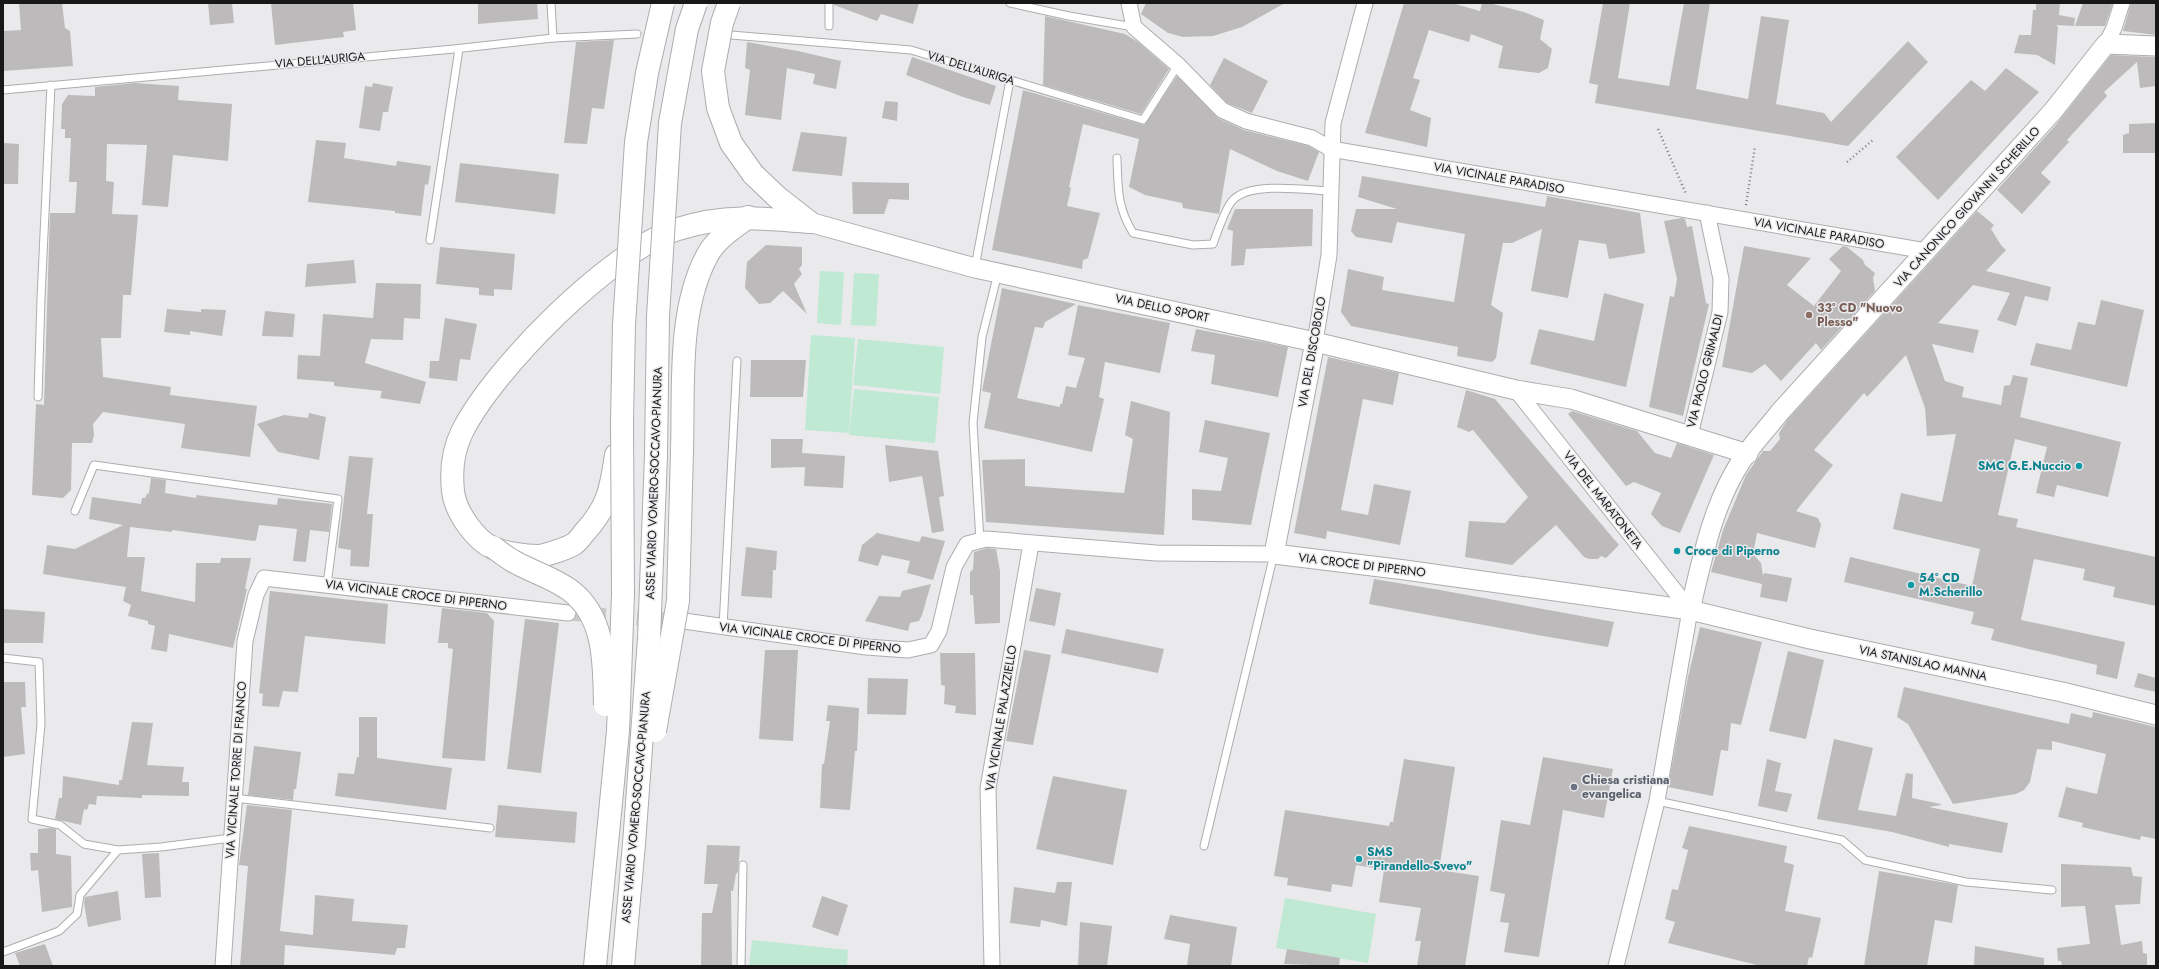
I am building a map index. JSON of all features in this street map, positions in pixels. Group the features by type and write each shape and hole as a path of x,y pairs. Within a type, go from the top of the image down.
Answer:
{"highway":[{"name":"ASSE VIARIO VOMERO-SOCCAVO-PIANURA","path":"595,966 608,818 618,731 623,594 622,420 624,325 636,142 647,73 663,3"},
{"name":"ASSE VIARIO VOMERO-SOCCAVO-PIANURA","path":"623,966 634,844 649,639 656,455 658,316 667,159 670,123 686,29 696,3"},
{"path":"729,3 722,22 713,71 718,108 731,143 754,174 777,197 809,222"},
{"path":"634,844 678,601 685,341 694,291 708,254 720,238 748,217"},
{"path":"608,818 604,658 600,635 590,613 571,591 514,562 493,548 476,534 460,515 453,493 452,464 461,434 480,402 511,364 564,308 608,270 643,245 677,229 713,220 748,217 809,222"},
{"path":"493,548 539,556 574,544 597,519 610,492 622,420"}],"street":[{"path":"1129,3 1134,27"},
{"name":"VIA DEL DISCOBOLO","path":"1274,554 1315,342 1329,255 1331,149 1333,123 1365,3"},
{"path":"2122,3 2114,28 2106,44 2156,46"},
{"name":"VIA VICINALE PARADISO","path":"1134,27 1178,65 1222,110 1246,120 1312,138 1331,149 1926,251"},
{"name":"VIA CANONICO GIOVANNI SCHERILLO","path":"1616,966 1657,801 1690,610 1707,541 1720,502 1740,463 1780,412 2053,111 2106,44"},
{"name":"VIA PAOLO GRIMALDI","path":"1690,435 1720,312 1721,278 1700,212"},
{"name":"VIA DELLO SPORT","path":"809,222 975,268 1315,342 1516,390 1571,399 1748,454"},
{"name":"VIA DEL MARATONETA","path":"1516,390 1690,610"},
{"name":"VIA VICINALE CROCE DI PIPERNO","path":"684,621 866,647 908,650 931,645 939,631 954,567 967,544 986,539 1031,544"},
{"name":"VIA CROCE DI PIPERNO","path":"1031,544 1156,553 1274,554 1405,570 1690,610"},
{"name":"VIA VICINALE PALAZZIELLO","path":"992,966 988,788 1031,544"},
{"name":"VIA VICINALE CROCE DI PIPERNO","path":"264,578 568,613"},
{"name":"VIA VICINALE TORRE DI FRANCO","path":"223,966 230,838 245,641 256,595 264,578"},
{"name":"VIA STANISLAO MANNA","path":"1690,610 1810,639 2062,692 2156,715"}],"lane":[{"path":"551,3 553,38"},
{"path":"829,3 829,26"},
{"path":"1010,3 1069,16 1134,27"},
{"name":"VIA DELL'AURIGA","path":"3,90 459,49 553,38 637,34"},
{"name":"VIA DELL'AURIGA","path":"731,35 912,50 1143,120 1178,65"},
{"path":"430,240 459,49"},
{"path":"975,268 1010,80"},
{"path":"38,397 41,290 51,85"},
{"path":"1117,158 1118,190 1123,216 1133,233 1193,245 1213,244 1232,201 1245,191 1260,189 1331,191"},
{"path":"980,541 973,423 982,337 998,272"},
{"path":"723,627 737,361"},
{"path":"75,511 94,465 338,499 327,585"},
{"path":"1204,846 1274,554"},
{"path":"3,658 39,662 41,724 32,819 60,825 84,844 118,850 161,847 230,838"},
{"path":"234,798 490,828"},
{"path":"1657,801 1842,840 1865,860 1966,882 2052,890"},
{"path":"3,952 58,931 77,914 80,895 118,850"},
{"path":"741,966 744,865"}],"path":[{"path":"1658,128 1700,212"},
{"path":"1847,162 1873,140"},
{"path":"1743,219 1755,146"}],"green space":[{"path":"820,271 844,272 841,325 817,323"},
{"path":"854,273 879,274 876,326 851,325"},
{"path":"811,335 855,338 849,433 805,430"},
{"path":"858,339 944,347 940,394 853,385"},
{"path":"854,389 939,397 935,443 849,435"},
{"path":"1285,898 1376,914 1368,963 1276,948"},
{"path":"752,940 848,950 847,966 749,966"}],"building":[{"path":"19,3 62,3 65,28 70,31 73,66 3,71 3,31 21,30"},
{"path":"208,3 232,3 234,23 210,25"},
{"path":"271,3 353,3 356,30 343,32 344,37 275,45"},
{"path":"478,3 537,3 538,19 478,24"},
{"path":"834,3 919,3 913,24 881,14 877,21 834,5"},
{"path":"1146,3 1285,3 1242,27 1213,36 1183,37 1168,33 1141,14"},
{"path":"1404,3 1452,3 1480,11 1482,3 1489,3 1524,12 1544,20 1540,39 1552,49 1548,68 1539,73 1498,68 1503,46 1471,34 1469,42 1429,30 1413,78 1420,80 1410,110 1431,118 1427,147 1365,133"},
{"path":"1603,3 1630,3 1618,78 1669,86 1684,3 1710,3 1696,89 1748,99 1761,16 1789,20 1776,104 1824,113 1831,122 1908,41 1928,62 1848,146 1595,103 1598,85 1589,83"},
{"path":"2036,3 2060,3 2059,15 2075,18 2074,26 2056,25 2058,27 2055,65 2037,55 2014,53 2019,35 2031,35 2033,10 2036,10"},
{"path":"2083,3 2113,3 2105,26 2075,26"},
{"path":"2131,3 2156,3 2156,35 2123,31"},
{"path":"1045,16 1125,34 1138,42 1169,69 1141,114 1043,85"},
{"path":"614,40 604,109 592,108 587,144 564,143 576,42"},
{"path":"747,42 798,51 841,61 836,89 813,84 815,74 787,68 781,120 745,115 750,70 745,68"},
{"path":"2111,55 2156,57 2156,86 2140,88 2137,62 2104,92 2107,96 2067,140 2069,142 2041,173 2051,182 2022,214 1997,190 2054,127"},
{"path":"912,57 996,86 990,105 963,97 906,75"},
{"path":"1224,58 1268,81 1252,113 1227,103 1210,85"},
{"path":"2006,68 2039,92 1938,200 1896,157 1971,80 1985,91"},
{"path":"1177,76 1218,118 1244,130 1309,146 1319,152 1308,181 1277,171 1230,149 1219,214 1183,208 1182,203 1145,195 1129,187 1139,139 1083,124 1069,187 1071,188 1067,206 1100,213 1088,258 1083,260 1082,269 992,250 1023,90 1144,125"},
{"path":"135,83 179,86 178,100 232,104 228,161 173,155 168,207 142,205 147,145 107,144 106,181 114,182 112,214 138,215 131,295 123,295 121,338 101,338 103,377 171,387 170,395 257,406 250,457 181,448 185,424 103,412 93,424 94,435 92,443 72,443 71,490 63,498 32,495 36,404 44,405 50,213 75,213 77,182 69,182 71,138 65,138 65,129 61,129 62,104 68,95 95,96 95,87"},
{"path":"373,83 393,87 388,112 383,112 380,131 359,128 365,86 372,87"},
{"path":"885,101 898,102 897,121 882,118"},
{"path":"2156,123 2156,153 2123,153 2123,135 2129,133 2129,124"},
{"path":"801,132 847,137 842,176 792,171"},
{"path":"316,140 346,143 344,158 396,166 397,161 431,166 428,185 425,184 421,216 395,213 395,211 308,202"},
{"path":"3,143 19,144 18,184 3,184"},
{"path":"460,163 559,174 555,214 455,202"},
{"path":"1362,176 1545,207 1547,196 1640,213 1645,253 1609,259 1606,244 1579,240 1568,298 1531,291 1542,229 1512,243 1503,243 1491,305 1503,313 1496,358 1492,362 1457,356 1458,347 1351,326 1341,312 1348,269 1384,277 1382,290 1454,302 1465,234 1397,222 1392,243 1356,237 1351,231 1356,209 1397,209 1358,197"},
{"path":"852,182 909,183 909,200 889,199 884,214 853,214"},
{"path":"1235,209 1313,209 1312,246 1246,249 1244,265 1231,266 1233,231 1227,229"},
{"path":"1977,211 1994,225 1991,229 2006,250 1986,271 2051,287 2048,301 2025,296 2016,326 1997,320 2010,293 1973,285 1938,323 1979,330 1973,353 1932,344 1945,381 1964,387 1962,397 2001,405 2004,386 2010,385 2013,375 2028,378 2020,417 2121,442 2108,497 2057,485 2054,497 2036,493 2047,447 2015,439 1998,515 2018,519 2016,527 2156,557 2156,606 2113,597 2115,587 2083,580 2085,569 2034,559 2021,620 2125,642 2117,679 2096,674 2097,665 1991,640 1994,629 1971,624 1974,612 1844,582 1850,557 1972,586 1980,549 1893,529 1901,493 1942,502 1956,434 1927,436 1925,408 1906,355 1867,397 1864,393 1814,450 1833,465 1796,511 1818,518 1821,525 1815,548 1757,533 1753,554 1761,563 1763,576 1764,573 1792,578 1787,602 1760,597 1762,584 1711,572 1723,530 1746,475 1763,451 1770,451 1780,439 1779,433 1788,419"},
{"path":"1682,218 1685,219 1687,227 1692,226 1706,303 1709,304 1683,416 1649,407 1670,296 1674,297 1677,279 1664,221"},
{"path":"766,245 802,247 802,265 799,269 802,274 794,284 807,314 783,291 770,303 759,304 745,288 747,262"},
{"name":"33° CD \"Nuovo Plesso\"","path":"1744,246 1811,258 1787,285 1814,306 1841,271 1829,259 1843,246 1847,247 1863,260 1865,265 1875,273 1873,278 1875,291 1821,350 1816,343 1781,381 1765,364 1752,373 1722,367"},
{"path":"440,247 515,254 512,290 494,289 494,296 479,295 479,288 436,284"},
{"path":"354,260 356,283 305,287 307,264"},
{"path":"376,283 421,284 420,319 404,318 403,340 371,339 365,363 426,382 420,404 380,398 382,391 334,386 334,382 297,379 298,355 320,356 323,314 373,318"},
{"path":"1002,288 1076,304 1045,322 1043,328 1035,327 1017,398 1031,401 1060,407 1066,386 1076,388 1085,358 1068,355 1078,305 1170,323 1160,373 1105,362 1099,397 1104,399 1092,452 984,428 991,393 982,391"},
{"path":"1604,293 1644,304 1626,387 1530,364 1539,329 1594,341"},
{"path":"2101,300 2144,310 2127,387 2030,365 2036,343 2071,350 2078,322 2095,325"},
{"path":"167,309 201,312 201,309 226,310 222,336 190,331 190,335 164,332"},
{"path":"265,311 295,314 293,337 262,336"},
{"path":"445,318 477,324 470,360 460,359 457,381 429,378 430,361 439,361"},
{"path":"1196,329 1288,347 1278,397 1211,384 1215,355 1191,351"},
{"path":"1328,357 1399,373 1393,405 1363,399 1341,510 1368,515 1374,484 1411,491 1400,545 1327,531 1326,539 1294,533"},
{"path":"751,360 806,360 803,397 750,397"},
{"path":"1466,390 1495,399 1619,545 1606,558 1601,556 1598,559 1589,559 1584,557 1556,525 1512,565 1465,557 1469,521 1505,523 1528,497 1473,430 1469,432 1457,427"},
{"path":"1131,401 1170,412 1164,535 986,522 982,460 1025,459 1025,486 1124,493 1133,439 1125,435"},
{"path":"1572,411 1637,431 1655,453 1671,458 1677,443 1714,455 1680,533 1662,526 1651,514 1661,493 1634,482 1626,486 1568,414"},
{"path":"309,413 326,417 319,460 278,452 257,424 284,415 308,418"},
{"path":"1205,420 1270,433 1251,525 1192,520 1192,489 1221,491 1228,458 1199,452"},
{"path":"771,439 803,439 802,453 845,456 843,488 804,486 805,467 771,468"},
{"path":"885,445 938,451 944,496 939,497 944,531 932,533 922,476 889,482"},
{"path":"349,456 373,458 367,514 373,514 369,567 350,566 351,550 338,548"},
{"path":"151,478 166,480 165,493 196,498 196,495 277,505 278,498 332,504 329,532 310,530 306,562 293,561 297,529 259,525 256,540 254,541 172,530 172,532 130,527 127,557 145,557 141,591 195,602 196,563 220,563 221,558 251,558 245,589 247,589 233,648 169,634 167,652 151,649 155,626 148,624 148,621 128,616 131,605 123,601 126,587 43,574 47,545 75,549 123,525 89,519 92,497 141,504 142,498 145,498 149,493"},
{"path":"877,533 919,542 922,536 945,541 933,580 907,573 910,561 882,555 878,566 858,561 862,545"},
{"path":"746,547 777,551 776,570 773,570 772,598 741,596"},
{"path":"987,548 996,549 1000,571 1000,623 975,624 973,595 970,595 970,572 973,569 974,552"},
{"path":"1374,579 1614,622 1608,647 1543,636 1369,604"},
{"path":"931,584 922,615 919,621 910,623 908,631 865,621 879,596 900,597 902,591"},
{"path":"1036,588 1061,593 1055,626 1029,621"},
{"path":"270,591 388,604 385,644 305,636 298,692 283,691 279,707 262,706 263,694 259,693"},
{"path":"442,608 487,613 494,621 485,761 442,758 453,649 448,648 448,643 438,643"},
{"path":"3,609 45,612 43,643 3,643"},
{"path":"525,619 559,623 541,773 507,769"},
{"path":"1700,627 1762,642 1741,725 1731,723 1728,751 1721,750 1713,796 1668,787 1688,677"},
{"path":"1066,629 1164,649 1158,673 1061,653"},
{"path":"765,650 798,650 793,741 759,739"},
{"path":"1024,650 1051,655 1033,745 1006,741"},
{"path":"1788,651 1824,660 1806,739 1769,731"},
{"path":"940,653 975,653 976,715 955,713 956,706 944,704 945,686 941,685"},
{"path":"2138,673 2156,678 2156,692 2134,687"},
{"path":"868,678 908,679 906,715 867,714"},
{"path":"3,682 25,682 26,707 21,707 25,754 3,757"},
{"path":"1904,687 2069,724 2071,713 2092,718 2093,712 2156,727 2156,839 2141,836 2140,840 2082,827 2083,823 2058,817 2066,787 2097,794 2106,754 2052,741 2052,750 2037,749 2030,782 2024,790 2016,794 1953,804 1908,724 1897,717"},
{"path":"828,705 859,708 857,751 855,751 850,810 820,808 822,764 824,764 830,721 826,721"},
{"path":"359,717 377,717 377,758 452,768 446,810 335,796 338,773 354,774 357,757 359,757"},
{"path":"132,722 153,723 147,765 184,767 182,782 189,782 189,796 142,795 142,798 97,796 96,805 89,804 87,810 84,809 81,825 55,819 59,798 62,798 63,776 119,785 119,780 122,780"},
{"path":"1834,739 1873,748 1858,810 1896,816 1906,773 1913,774 1912,798 1941,804 1929,807 2008,823 2002,853 1949,844 1949,847 1892,832 1817,819"},
{"path":"254,746 301,752 293,800 248,795"},
{"path":"1543,757 1613,769 1604,818 1563,810 1539,957 1504,952 1509,923 1500,922 1505,894 1490,891 1501,820 1530,825"},
{"name":"SMS \"Pirandello-Svevo\"","path":"1404,759 1455,767 1439,870 1479,876 1465,966 1417,966 1421,941 1415,941 1421,908 1379,902 1384,870 1356,865 1352,887 1332,884 1331,892 1287,885 1288,878 1274,876 1285,810 1389,826 1390,822 1393,822"},
{"path":"1767,759 1781,763 1775,791 1792,794 1787,812 1758,806"},
{"path":"1053,776 1127,790 1113,865 1036,849"},
{"path":"247,805 292,810 280,931 313,935 315,895 354,899 352,921 408,925 405,948 397,948 395,955 285,945 284,966 240,966 248,866 239,865"},
{"path":"498,805 577,812 575,843 495,837"},
{"path":"1689,826 1787,846 1784,862 1794,865 1785,911 1821,918 1812,958 1809,957 1807,966 1761,966 1668,943 1675,922 1665,919 1672,889 1678,890 1688,850 1682,848"},
{"path":"38,829 56,829 56,854 71,856 72,907 42,912 38,870 31,871 30,853 38,853"},
{"path":"707,845 740,846 738,872 736,874 733,891 731,891 732,965 701,966 702,913 712,913 718,884 704,884"},
{"path":"159,853 161,897 145,898 142,854"},
{"path":"2061,864 2131,867 2133,876 2142,877 2140,904 2115,905 2121,945 2142,941 2143,953 2147,954 2147,966 2062,966 2061,961 2058,961 2057,948 2090,944 2085,906 2061,907"},
{"path":"1879,871 1958,885 1952,923 1935,920 1927,966 1864,966"},
{"path":"1057,882 1072,882 1067,926 1041,920 1040,927 1010,923 1014,887 1055,893"},
{"path":"118,891 121,920 88,927 84,903 85,897"},
{"path":"822,896 848,905 838,936 812,927"},
{"path":"1170,915 1237,927 1231,966 1187,966 1190,944 1164,939"},
{"path":"1080,922 1112,926 1107,966 1078,966"},
{"path":"45,944 53,966 20,966 15,953"},
{"path":"1975,946 2044,958 2044,966 1974,966"},
{"path":"1287,949 1340,958 1339,966 1284,964"}],"tunnel":[{"path":"568,613 683,621"}],"place":[{"name":"33° CD \"Nuovo Plesso\"","path":"1809,315"},
{"name":"SMC G.E.Nuccio","path":"2079,466"},
{"name":"Croce di Piperno","path":"1677,551"},
{"name":"54° CD M.Scherillo","path":"1911,585"},
{"name":"Chiesa cristiana evangelica","path":"1574,787"},
{"name":"SMS \"Pirandello-Svevo\"","path":"1359,859"}]}
